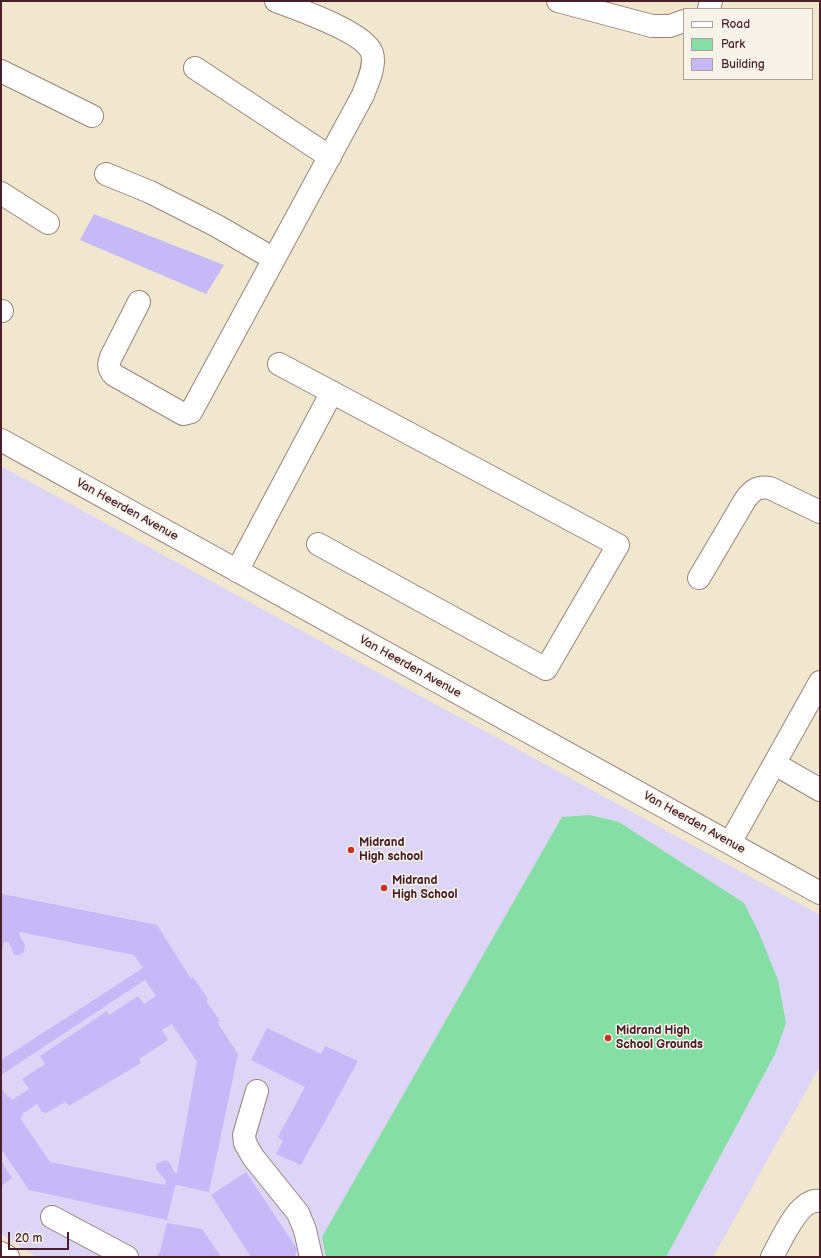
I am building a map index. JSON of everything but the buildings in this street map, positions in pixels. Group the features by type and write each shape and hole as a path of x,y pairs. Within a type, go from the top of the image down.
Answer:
{"street":[{"path":"139,302 108,363 108,367 114,375 183,414 187,414 194,408 330,157 363,95 371,72 373,61 371,52 351,33 322,18 276,1"},
{"path":"558,1 652,26 670,26 683,21"},
{"path":"195,68 330,157"},
{"path":"1,71 92,116"},
{"path":"106,174 156,195 217,226 274,259"},
{"path":"1,193 48,223"},
{"path":"279,364 618,545 546,669 318,544"},
{"path":"237,571 332,392"},
{"name":"Van Heerden Avenue","path":"1,440 820,893"},
{"path":"699,578 745,500 752,491 762,487 770,488 820,512"},
{"path":"730,843 820,682"},
{"path":"775,764 820,790"},
{"path":"257,1092 244,1135 245,1143 253,1157 298,1213 305,1230 311,1257"},
{"path":"772,1257 801,1209 810,1201 820,1201"},
{"path":"52,1217 127,1257"},
{"path":"1,1253 8,1257"}],"shaded area":[{"name":"Midrand High School","path":"1,466 820,915 820,1066 713,1257 37,1257 1,1234"}],"green space":[{"name":"Midrand High School Grounds","path":"589,815 619,822 744,903 759,933 778,980 786,1023 775,1054 666,1257 326,1257 322,1237 562,817"}],"place":[{"name":"Midrand High school","path":"351,850"},
{"name":"Midrand High School","path":"384,888"},
{"name":"Midrand High School Grounds","path":"608,1038"}]}
